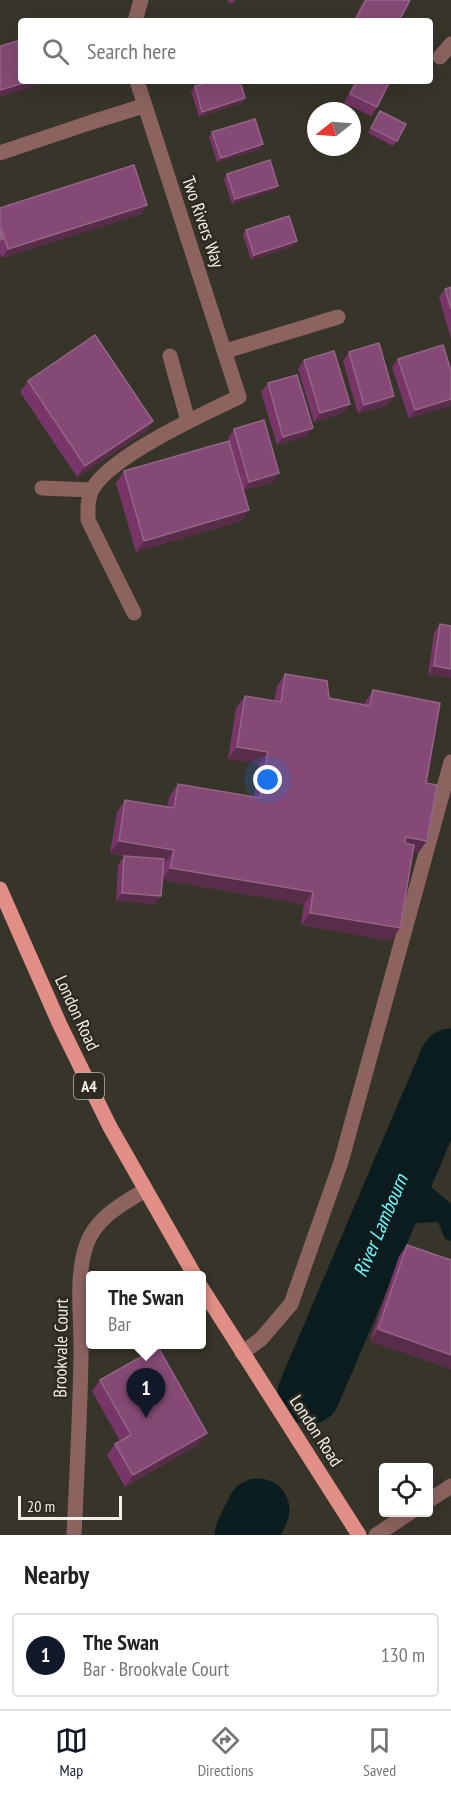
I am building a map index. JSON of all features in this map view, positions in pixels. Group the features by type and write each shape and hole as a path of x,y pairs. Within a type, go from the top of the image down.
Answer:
{"main road":[{"name":"London Road","path":"0,889 90,1087 145,1190 193,1271"},
{"name":"London Road","path":"206,1295 359,1535"}],"street":[{"path":"136,18 141,0"},
{"path":"440,57 451,44"},
{"name":"Two Rivers Way","path":"92,490 100,478 144,446 188,421 239,397 226,351 137,84"},
{"path":"0,153 143,106"},
{"path":"226,351 338,317"},
{"path":"170,356 188,421"},
{"path":"42,488 92,490 87,505 88,520 134,613"},
{"path":"242,1353 261,1339 291,1304 341,1162 451,762"},
{"name":"Brookvale Court","path":"74,1535 81,1355 81,1278 86,1245 97,1225 114,1208 145,1190"},
{"path":"433,1498 451,1486"},
{"path":"376,1535 403,1517"}],"shaded area":[{"path":"429,1185 451,1204 451,1241 445,1239 438,1222 412,1223"}],"building":[{"path":"366,0 410,0 401,18 357,18"},
{"path":"18,41 18,84 20,84 0,90 0,46"},
{"path":"241,84 245,98 202,112 195,86"},
{"path":"355,84 388,84 377,107 350,94"},
{"path":"380,111 406,124 397,141 371,128"},
{"path":"255,119 263,144 221,158 212,132"},
{"path":"270,160 278,186 235,199 227,174"},
{"path":"134,165 147,205 8,249 0,225 0,208"},
{"path":"289,216 297,241 254,255 246,230"},
{"path":"451,287 451,309 445,289"},
{"path":"95,335 153,421 85,466 28,381"},
{"path":"379,343 394,396 364,405 349,352"},
{"path":"443,345 451,371 451,399 415,410 398,359"},
{"path":"334,351 350,404 320,413 304,360"},
{"path":"297,375 313,428 283,437 268,383"},
{"path":"264,420 279,473 249,482 234,429"},
{"path":"229,441 249,510 144,541 124,471"},
{"path":"440,624 451,626 451,669 434,666"},
{"path":"285,674 327,681 329,698 370,706 373,690 440,703 426,783 437,785 427,841 406,837 405,843 414,845 400,928 310,913 313,892 170,868 174,850 119,841 125,800 174,808 178,784 260,798 268,752 237,747 245,696 281,702"},
{"path":"124,856 164,859 161,896 122,893"},
{"path":"407,1245 451,1260 451,1355 378,1329"},
{"path":"154,1349 159,1349 207,1433 133,1475 115,1444 131,1435 100,1380"}],"waterway":[{"name":"River Lambourn","path":"309,1393 451,1060"},
{"name":"River Lambourn","path":"246,1535 258,1510"}],"place":[{"name":"The Swan","path":"146,1418"}]}
